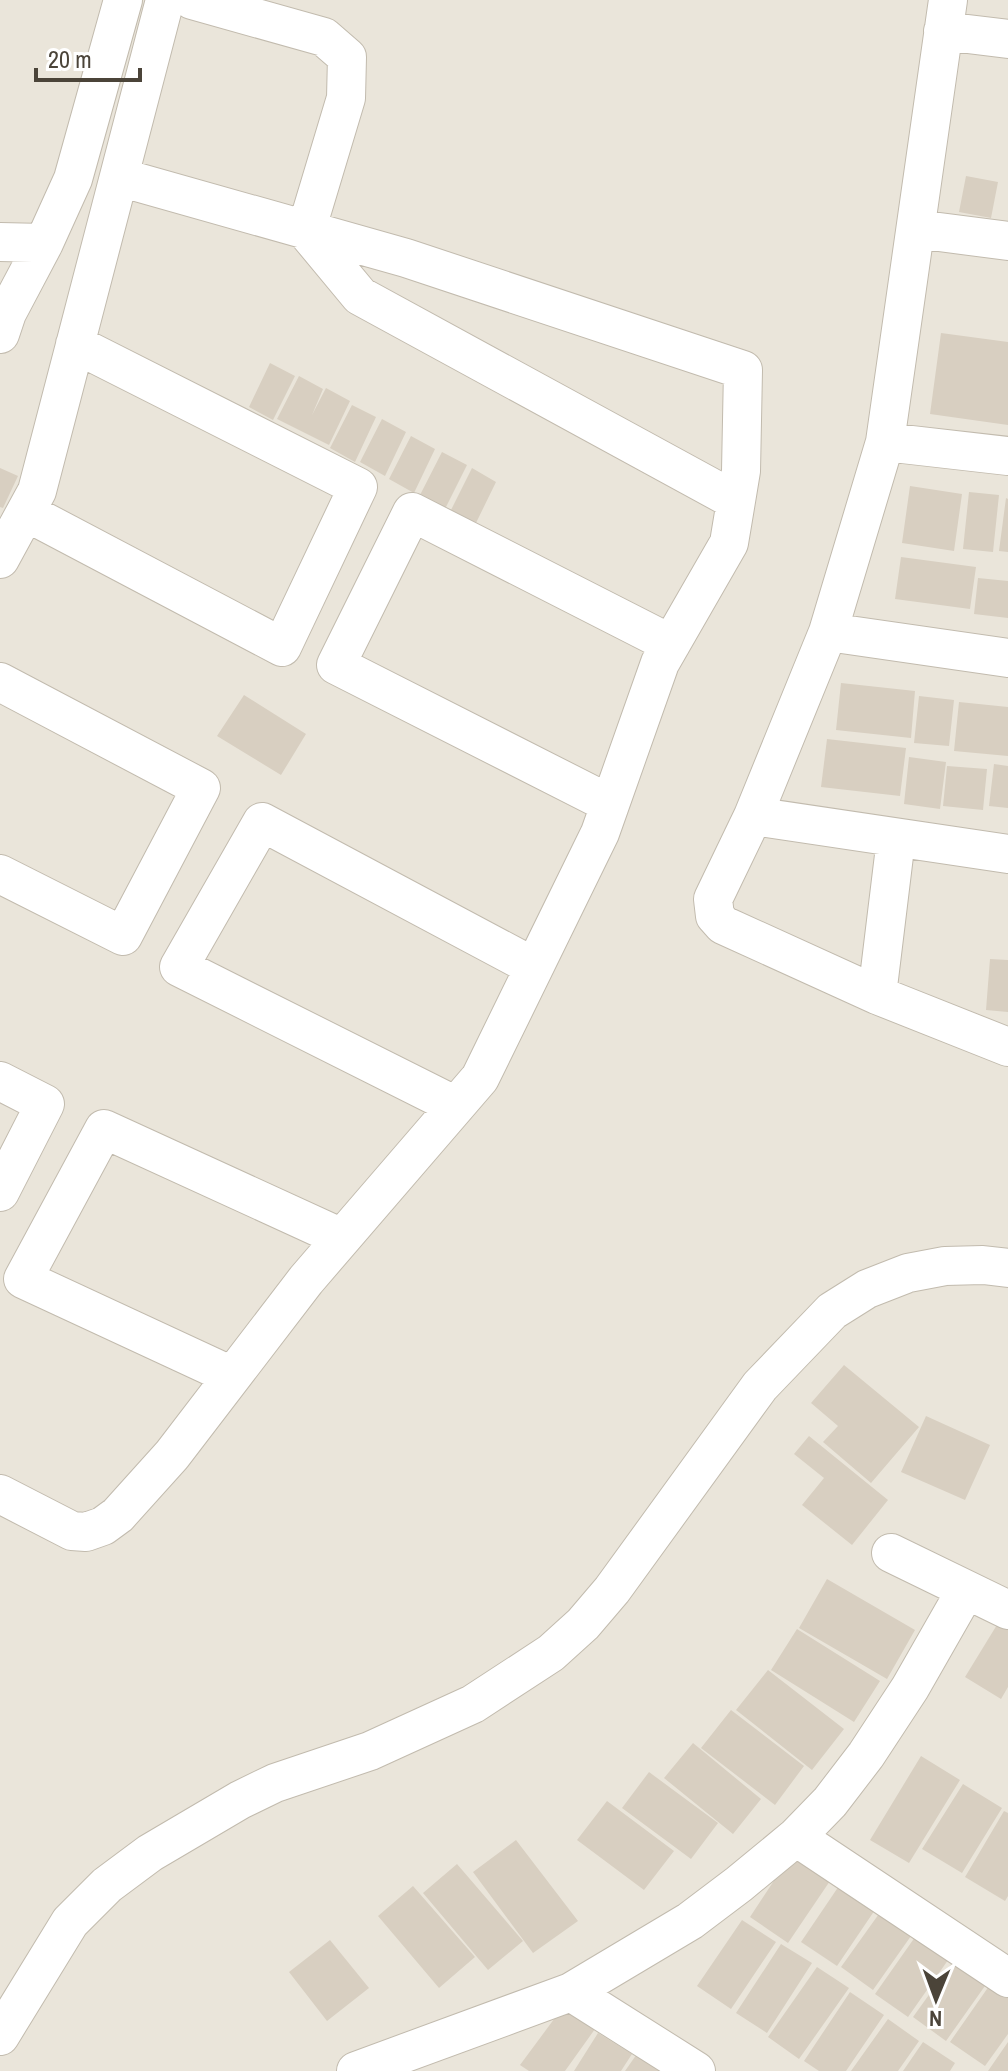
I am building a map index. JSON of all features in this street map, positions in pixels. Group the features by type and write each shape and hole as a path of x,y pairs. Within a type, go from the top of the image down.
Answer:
{"street":[{"path":"0,334 7,313 73,179 123,0"},
{"path":"0,559 37,491 165,0"},
{"path":"192,0 324,37 347,57 346,98 306,231"},
{"path":"1008,39 945,16 885,442 828,632 753,816 713,899 715,916 723,925 877,995 1008,1047"},
{"path":"0,1494 72,1531 86,1532 103,1526 118,1515 172,1455 306,1280 480,1078 600,833 660,663 729,543 741,471 743,370 406,258 119,177"},
{"path":"916,229 1008,241"},
{"path":"306,231 360,296 736,501"},
{"path":"0,242 44,243"},
{"path":"26,512 282,647 358,487 75,344"},
{"path":"885,442 1008,456"},
{"path":"610,804 336,665 412,512 671,644"},
{"path":"828,632 1008,658"},
{"path":"0,682 201,788 123,936 0,874"},
{"path":"753,816 1008,854"},
{"path":"456,1106 179,967 262,822 534,967"},
{"path":"877,995 896,839"},
{"path":"0,1081 45,1104 0,1192"},
{"path":"232,1376 23,1279 104,1129 342,1238"},
{"path":"0,2036 70,1922 107,1885 150,1853 275,1783 370,1751 473,1704 551,1653 583,1624 612,1590 760,1386 832,1311 867,1289 908,1273 945,1266 1008,1268"},
{"path":"891,1553 1008,1610"},
{"path":"356,2071 571,1992 690,1921 739,1884 796,1837 830,1802 866,1755 910,1688 966,1590"},
{"path":"796,1837 1008,1978"},
{"path":"571,1992 696,2071"}],"shaded area":[{"path":"0,0 1008,0 1008,2071 0,2071"}],"building":[{"path":"966,176 998,182 991,218 959,212"},
{"path":"941,333 1008,342 1008,425 930,414"},
{"path":"270,363 295,376 273,420 249,407"},
{"path":"299,376 323,389 312,415 326,388 350,401 329,445 277,419"},
{"path":"352,405 376,417 355,462 330,448"},
{"path":"382,419 406,432 385,476 360,462"},
{"path":"411,436 435,449 414,493 389,479"},
{"path":"442,452 467,465 445,509 420,495"},
{"path":"0,468 18,476 3,508 0,507"},
{"path":"472,468 496,482 475,525 450,512"},
{"path":"910,486 962,494 954,551 902,543"},
{"path":"969,492 999,495 993,552 963,549"},
{"path":"1008,499 1008,552 999,551"},
{"path":"901,557 976,567 970,609 895,599"},
{"path":"978,578 1008,581 1008,618 974,614"},
{"path":"841,683 915,691 911,738 836,730"},
{"path":"244,695 306,734 281,775 217,736"},
{"path":"919,696 954,700 949,746 914,743"},
{"path":"959,702 1008,707 1008,756 954,751"},
{"path":"827,739 906,748 900,796 821,787"},
{"path":"909,757 946,762 940,809 904,804"},
{"path":"994,764 1008,766 1008,808 989,806"},
{"path":"947,766 987,769 983,810 943,806"},
{"path":"990,959 1008,960 1008,1012 986,1010"},
{"path":"844,1365 919,1427 871,1483 823,1442 838,1426 811,1403"},
{"path":"926,1416 990,1445 965,1500 901,1472"},
{"path":"809,1436 888,1500 852,1545 802,1505 824,1478 794,1454"},
{"path":"827,1579 915,1630 887,1679 799,1628"},
{"path":"1003,1615 1008,1618 1008,1687 1001,1699 965,1677"},
{"path":"797,1629 880,1681 854,1722 771,1670"},
{"path":"768,1670 844,1729 812,1770 736,1710"},
{"path":"731,1710 804,1766 775,1805 701,1748"},
{"path":"693,1743 761,1799 733,1834 664,1778"},
{"path":"921,1756 960,1780 909,1863 870,1840"},
{"path":"649,1772 718,1823 691,1859 622,1808"},
{"path":"963,1784 1002,1808 962,1873 922,1849"},
{"path":"607,1801 674,1851 644,1890 577,1840"},
{"path":"1004,1811 1008,1813 1008,1896 1005,1901 965,1877"},
{"path":"516,1840 578,1921 533,1953 473,1872"},
{"path":"795,1849 834,1875 788,1943 750,1917"},
{"path":"457,1864 523,1941 488,1970 423,1893"},
{"path":"845,1877 881,1901 837,1966 801,1942"},
{"path":"413,1886 475,1957 439,1988 378,1916"},
{"path":"886,1904 918,1926 873,1990 841,1967"},
{"path":"742,1920 776,1942 731,2009 697,1986"},
{"path":"920,1930 953,1953 908,2017 875,1994"},
{"path":"330,1940 369,1988 327,2021 289,1972"},
{"path":"781,1944 812,1963 767,2033 736,2013"},
{"path":"959,1953 992,1976 946,2041 913,2017"},
{"path":"817,1967 849,1988 799,2059 768,2037"},
{"path":"996,1976 1008,1984 1008,2034 985,2066 950,2042"},
{"path":"850,1992 884,2015 846,2071 819,2071 804,2061"},
{"path":"563,2007 595,2029 565,2071 529,2071 520,2065"},
{"path":"888,2019 919,2041 898,2071 851,2071"},
{"path":"598,2033 632,2054 621,2071 574,2071"},
{"path":"923,2042 955,2063 950,2071 903,2071"},
{"path":"1008,2042 1008,2071 988,2071"},
{"path":"639,2051 668,2071 625,2071"}]}
